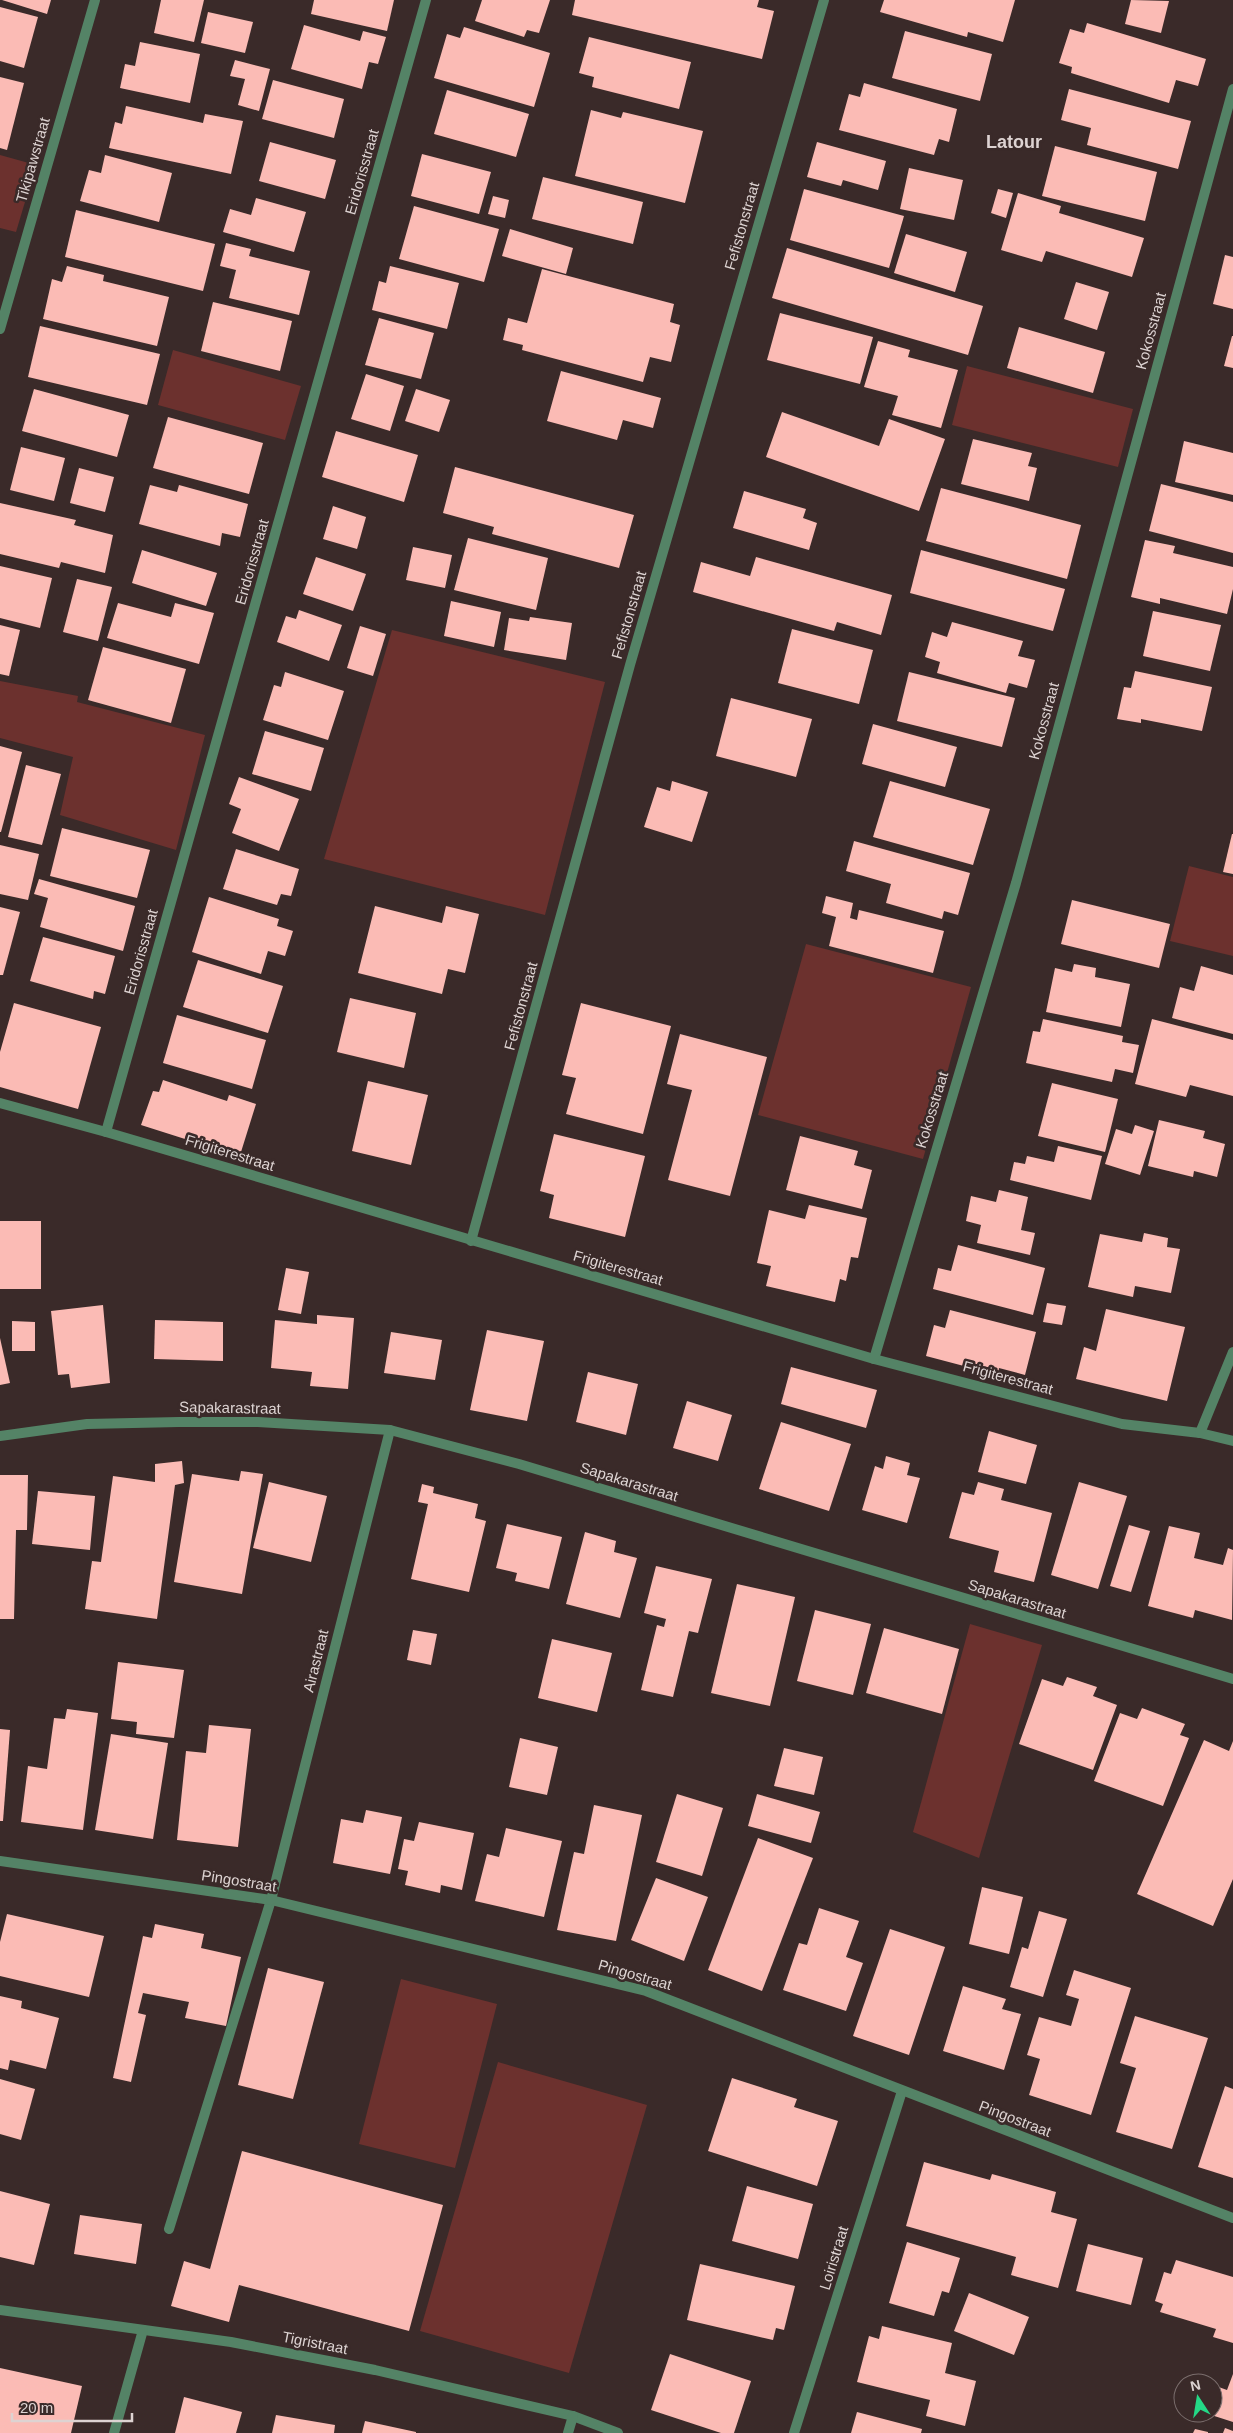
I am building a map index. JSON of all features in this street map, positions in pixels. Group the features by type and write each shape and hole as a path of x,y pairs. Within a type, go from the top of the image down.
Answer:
{"street":[{"name":"Tikipawstraat","path":"0,329 95,0"},
{"name":"Eridorisstraat","path":"106,1132 426,0"},
{"name":"Fefistonstraat","path":"471,1241 630,666 824,0"},
{"name":"Kokosstraat","path":"874,1358 1016,883 1233,89"},
{"name":"Frigiterestraat","path":"0,1103 106,1132 471,1241 874,1358 1122,1424 1200,1433 1233,1442"},
{"path":"1200,1433 1233,1352"},
{"name":"Sapakarastraat","path":"0,1436 87,1424 178,1422 258,1422 390,1430 519,1464 1233,1679"},
{"name":"Airastraat","path":"169,2229 270,1900 390,1430"},
{"name":"Pingostraat","path":"0,1861 270,1900 646,1991 745,2028 902,2092 1233,2218"},
{"name":"Loiristraat","path":"794,2433 902,2092"},
{"name":"Tigristraat","path":"0,2310 231,2342 374,2370 573,2416 618,2433"},
{"path":"114,2433 143,2330"},
{"path":"568,2433 573,2416"}],"shaded area":[{"path":"0,155 36,165 16,232 0,228"},
{"path":"173,350 301,386 285,440 158,405"},
{"path":"967,366 1133,409 1118,467 952,425"},
{"path":"392,630 605,682 545,915 324,859"},
{"path":"0,681 78,696 77,702 205,735 176,850 60,815 73,757 0,738"},
{"path":"1189,866 1233,877 1233,956 1170,941"},
{"path":"806,944 971,987 923,1159 758,1115"},
{"path":"970,1624 1042,1645 979,1858 913,1832"},
{"path":"401,1979 497,2004 455,2168 359,2144"},
{"path":"498,2062 647,2105 569,2373 420,2331"}],"building":[{"path":"2,0 51,0 47,14"},
{"path":"161,0 204,0 194,42 154,33"},
{"path":"314,0 394,0 387,31 311,14"},
{"path":"482,0 550,0 539,33 527,30 524,37 475,21"},
{"path":"575,0 759,0 757,7 774,11 762,59 572,15"},
{"path":"884,0 1015,0 1003,42 968,32 967,37 880,12"},
{"path":"1131,0 1169,1 1161,33 1125,24"},
{"path":"0,7 38,17 24,68 0,61"},
{"path":"208,12 253,22 245,53 201,43"},
{"path":"1087,23 1206,59 1198,86 1176,80 1169,103 1071,73 1072,67 1059,63 1070,29 1084,33"},
{"path":"304,25 360,41 363,31 386,37 378,64 369,62 362,89 291,69"},
{"path":"464,27 550,53 534,107 434,78 447,34 460,38"},
{"path":"905,31 992,54 980,101 892,78"},
{"path":"589,37 691,62 679,109 592,87 594,77 579,73"},
{"path":"140,42 200,54 190,103 120,88 125,64 135,66"},
{"path":"235,60 270,69 259,111 238,105 245,79 230,76"},
{"path":"0,77 24,83 7,150 0,148"},
{"path":"273,80 344,99 334,138 262,119"},
{"path":"864,83 957,109 949,142 939,139 934,155 839,130 849,94 860,97"},
{"path":"1069,89 1191,121 1178,169 1087,145 1091,128 1061,120"},
{"path":"447,90 529,114 516,157 434,134"},
{"path":"126,106 203,123 205,114 243,121 231,174 109,148 115,122 122,124"},
{"path":"591,110 621,118 623,112 703,131 685,203 575,176"},
{"path":"270,142 336,160 325,199 259,181"},
{"path":"817,142 886,161 878,190 843,180 841,186 807,177"},
{"path":"1055,146 1157,172 1145,221 1042,196"},
{"path":"422,154 491,172 479,214 411,196"},
{"path":"105,155 172,173 159,222 80,201 89,170 101,173"},
{"path":"909,168 963,180 954,220 900,209"},
{"path":"543,177 643,202 633,244 532,219"},
{"path":"804,189 904,216 889,268 790,240"},
{"path":"998,189 1013,193 1006,218 991,213"},
{"path":"1018,193 1061,206 1059,213 1144,238 1132,277 1046,251 1042,262 1001,250"},
{"path":"493,196 509,200 505,218 488,214"},
{"path":"256,198 306,212 294,252 223,232 230,209 251,215"},
{"path":"414,206 499,229 484,282 399,259"},
{"path":"76,210 215,244 203,291 65,257"},
{"path":"510,229 573,248 566,274 502,256"},
{"path":"906,234 967,252 955,292 894,273"},
{"path":"226,243 251,249 249,256 310,271 299,315 229,298 236,270 220,266"},
{"path":"787,248 983,306 968,355 772,298"},
{"path":"1225,255 1233,257 1233,309 1213,304"},
{"path":"67,266 104,275 103,281 169,297 157,346 43,319 52,279 62,282"},
{"path":"390,266 459,283 447,329 372,310 379,281 386,283"},
{"path":"542,269 674,304 670,322 680,325 671,362 650,357 643,382 522,350 523,345 503,340 508,318 527,323"},
{"path":"1076,282 1109,292 1097,330 1064,319"},
{"path":"213,302 292,321 280,371 201,351"},
{"path":"780,313 873,337 860,384 767,360"},
{"path":"379,318 434,333 421,379 365,365"},
{"path":"40,326 160,354 147,405 28,377"},
{"path":"1019,327 1105,352 1093,393 1007,368"},
{"path":"1233,336 1233,368 1224,366"},
{"path":"878,341 910,350 908,357 958,370 941,428 892,415 898,396 864,387"},
{"path":"561,371 661,398 653,428 623,420 617,440 547,421"},
{"path":"366,374 404,386 390,431 351,419"},
{"path":"34,389 129,415 117,457 22,431"},
{"path":"416,389 450,400 439,432 405,421"},
{"path":"782,412 879,446 889,419 945,439 919,511 766,457"},
{"path":"168,417 263,443 249,494 153,468"},
{"path":"336,431 418,455 404,502 322,477"},
{"path":"973,439 1032,453 1028,466 1037,468 1029,501 961,484"},
{"path":"1184,441 1233,453 1233,495 1175,482"},
{"path":"21,447 65,458 54,501 10,490"},
{"path":"455,467 634,515 619,568 492,534 494,527 443,513"},
{"path":"79,468 114,477 105,512 70,503"},
{"path":"1161,484 1233,502 1233,553 1149,531"},
{"path":"150,485 177,492 179,485 248,504 240,537 222,533 220,546 139,524"},
{"path":"941,488 1081,525 1067,579 926,541"},
{"path":"744,491 806,509 803,518 817,523 809,550 733,528"},
{"path":"0,503 76,520 74,525 113,535 105,573 61,562 59,568 0,554"},
{"path":"333,506 366,517 357,549 323,539"},
{"path":"468,538 548,558 536,610 454,590"},
{"path":"1145,540 1175,546 1173,553 1233,567 1233,589 1227,614 1160,598 1160,604 1131,597"},
{"path":"413,547 452,555 445,588 406,580"},
{"path":"142,550 217,573 206,606 132,583"},
{"path":"921,550 1065,589 1053,631 910,593"},
{"path":"316,557 366,574 353,611 303,594"},
{"path":"756,557 892,595 881,635 837,622 834,631 693,592 701,562 750,576"},
{"path":"0,566 52,578 40,628 0,618"},
{"path":"77,579 112,587 98,641 63,632"},
{"path":"451,601 501,612 494,647 444,636"},
{"path":"118,603 171,617 175,603 214,613 199,664 107,638"},
{"path":"299,610 342,625 329,661 277,642 286,616 296,619"},
{"path":"1153,611 1221,625 1210,671 1143,656"},
{"path":"530,617 572,623 566,660 504,650 509,618 529,621"},
{"path":"952,622 1023,641 1018,656 1035,660 1027,688 1009,683 1006,693 937,673 940,662 925,657 932,632 947,637"},
{"path":"0,625 20,630 9,676 0,674"},
{"path":"360,626 386,634 373,676 347,668"},
{"path":"792,629 873,650 859,704 778,683"},
{"path":"103,647 186,669 171,723 88,700"},
{"path":"1135,671 1212,687 1202,731 1141,719 1141,723 1117,719 1124,687 1131,688"},
{"path":"285,672 344,691 328,740 263,720 274,685 281,687"},
{"path":"909,672 1015,698 1002,747 897,721"},
{"path":"731,698 812,719 796,777 716,756"},
{"path":"873,724 957,747 945,787 862,764"},
{"path":"265,731 324,748 311,791 252,774"},
{"path":"0,746 22,752 1,832 0,832"},
{"path":"26,765 61,774 42,845 8,837"},
{"path":"239,777 299,799 279,851 232,833 241,809 229,804"},
{"path":"672,781 708,792 692,842 644,827 657,787 670,791"},
{"path":"890,781 990,809 973,865 873,837"},
{"path":"62,828 150,850 137,898 50,876"},
{"path":"1233,834 1233,874 1223,872"},
{"path":"854,841 970,873 958,915 944,911 942,919 886,903 891,884 846,871"},
{"path":"0,845 39,854 28,900 0,894"},
{"path":"236,849 299,869 291,896 281,894 277,905 223,889"},
{"path":"39,879 135,906 123,951 40,927 48,898 34,894"},
{"path":"826,896 853,903 850,918 857,920 859,910 944,931 933,973 829,946 836,917 822,913"},
{"path":"209,897 279,919 277,926 293,931 285,956 268,951 261,974 192,952"},
{"path":"1072,900 1170,924 1159,968 1061,944"},
{"path":"375,906 442,923 446,906 479,914 465,973 448,969 442,994 358,973"},
{"path":"0,907 20,912 3,975 0,975"},
{"path":"43,937 115,956 105,994 94,991 93,999 30,981"},
{"path":"198,960 283,986 268,1033 183,1007"},
{"path":"1074,964 1096,968 1095,977 1130,984 1121,1027 1046,1012 1055,968 1072,972"},
{"path":"1201,966 1233,975 1233,1034 1172,1018 1180,987 1194,991"},
{"path":"350,998 416,1013 404,1068 337,1052"},
{"path":"14,1003 101,1027 78,1109 0,1087 0,1052"},
{"path":"581,1003 671,1026 643,1134 566,1114 576,1078 562,1075"},
{"path":"177,1015 266,1040 252,1089 163,1063"},
{"path":"1043,1019 1123,1036 1122,1042 1139,1045 1133,1073 1115,1069 1112,1082 1026,1063 1033,1031 1040,1032"},
{"path":"1152,1019 1233,1040 1233,1096 1190,1085 1186,1097 1135,1084"},
{"path":"680,1034 767,1057 730,1196 668,1180 692,1090 667,1084"},
{"path":"163,1080 227,1101 229,1095 256,1104 241,1152 186,1135 185,1139 141,1125 153,1091 159,1092"},
{"path":"368,1081 428,1095 411,1165 352,1151"},
{"path":"1052,1083 1118,1099 1105,1152 1038,1136"},
{"path":"1159,1120 1205,1131 1203,1138 1225,1144 1217,1177 1194,1171 1193,1177 1148,1166"},
{"path":"1135,1125 1154,1131 1140,1175 1105,1164 1116,1129 1132,1134"},
{"path":"554,1134 645,1156 625,1237 549,1218 554,1195 540,1191"},
{"path":"800,1136 858,1151 854,1165 872,1170 862,1209 786,1190"},
{"path":"1058,1146 1102,1156 1091,1200 1010,1180 1014,1162 1025,1164 1027,1156 1054,1162"},
{"path":"999,1190 1028,1197 1021,1230 1035,1233 1030,1255 977,1243 981,1225 966,1221 971,1196 996,1202"},
{"path":"809,1205 867,1218 858,1258 851,1257 846,1281 840,1279 835,1302 766,1286 771,1266 757,1263 769,1210 805,1219"},
{"path":"0,1221 41,1221 41,1289 0,1289"},
{"path":"1144,1233 1168,1238 1167,1247 1180,1249 1171,1293 1135,1286 1133,1297 1088,1287 1100,1234 1142,1242"},
{"path":"958,1245 1045,1268 1033,1315 933,1289 938,1268 951,1271"},
{"path":"286,1268 309,1272 301,1314 278,1310"},
{"path":"1047,1303 1066,1306 1062,1325 1043,1322"},
{"path":"103,1305 110,1383 71,1388 69,1374 58,1375 51,1311"},
{"path":"1106,1309 1185,1327 1167,1401 1076,1379 1084,1347 1096,1351"},
{"path":"950,1310 1036,1332 1025,1375 999,1368 998,1375 926,1356 934,1325 945,1328"},
{"path":"317,1315 354,1318 348,1389 310,1386 312,1372 271,1368 275,1320 317,1324"},
{"path":"155,1320 223,1322 223,1361 154,1359"},
{"path":"12,1321 35,1322 35,1351 12,1351"},
{"path":"487,1330 544,1341 527,1421 470,1410"},
{"path":"391,1332 442,1340 435,1380 384,1373"},
{"path":"0,1338 10,1383 0,1385"},
{"path":"791,1367 877,1390 866,1428 781,1404"},
{"path":"588,1372 638,1384 626,1435 576,1422"},
{"path":"687,1401 732,1415 718,1461 673,1448"},
{"path":"781,1422 851,1444 829,1511 759,1489"},
{"path":"989,1431 1037,1445 1026,1484 978,1472"},
{"path":"886,1456 910,1463 907,1475 920,1478 907,1523 862,1510 875,1466 883,1469"},
{"path":"182,1461 184,1483 175,1485 157,1619 85,1609 92,1561 101,1562 113,1476 155,1482 155,1464"},
{"path":"241,1471 263,1474 242,1594 174,1582 192,1474 239,1481"},
{"path":"0,1475 28,1475 27,1530 16,1530 14,1619 0,1619"},
{"path":"269,1482 327,1496 311,1562 253,1548"},
{"path":"978,1482 1004,1489 1001,1500 1052,1513 1034,1582 994,1572 999,1551 949,1538 962,1492 974,1495"},
{"path":"1079,1482 1127,1496 1098,1589 1051,1575"},
{"path":"422,1484 434,1487 433,1493 478,1504 475,1518 486,1521 469,1592 411,1579 428,1504 418,1502"},
{"path":"38,1491 95,1496 90,1550 32,1544"},
{"path":"507,1524 562,1537 549,1589 515,1581 517,1573 496,1568"},
{"path":"1129,1525 1150,1531 1131,1592 1110,1586"},
{"path":"1169,1526 1200,1533 1194,1558 1223,1565 1228,1548 1233,1550 1232,1620 1195,1610 1193,1618 1148,1606"},
{"path":"585,1532 616,1541 614,1552 637,1558 620,1618 566,1604"},
{"path":"656,1566 712,1579 698,1633 689,1631 673,1697 641,1690 657,1625 664,1627 666,1619 644,1613"},
{"path":"737,1584 795,1597 770,1706 711,1693"},
{"path":"815,1610 871,1624 853,1695 797,1681"},
{"path":"884,1628 959,1649 942,1714 866,1693"},
{"path":"413,1630 437,1634 431,1665 407,1660"},
{"path":"552,1639 612,1653 597,1712 538,1698"},
{"path":"118,1662 184,1670 174,1738 136,1734 137,1722 111,1719"},
{"path":"1067,1677 1097,1687 1093,1696 1117,1705 1093,1770 1019,1744 1042,1679 1063,1686"},
{"path":"1142,1708 1185,1724 1180,1735 1189,1738 1163,1806 1094,1781 1120,1713 1137,1719"},
{"path":"67,1709 98,1713 83,1830 21,1822 28,1766 47,1769 54,1718 65,1719"},
{"path":"209,1725 251,1729 238,1847 177,1840 186,1751 206,1753"},
{"path":"0,1729 10,1730 3,1821 0,1821"},
{"path":"111,1734 168,1743 153,1839 95,1830"},
{"path":"520,1738 558,1747 547,1795 509,1787"},
{"path":"1204,1740 1229,1751 1233,1741 1233,1879 1213,1926 1137,1894"},
{"path":"784,1748 823,1757 814,1795 774,1786"},
{"path":"677,1794 723,1808 702,1876 656,1862"},
{"path":"757,1794 820,1812 811,1843 748,1826"},
{"path":"594,1805 642,1815 616,1941 557,1930 574,1852 584,1854"},
{"path":"366,1810 402,1817 390,1874 333,1863 341,1819 363,1823"},
{"path":"419,1822 474,1833 462,1890 441,1885 440,1893 405,1885 408,1871 398,1869 404,1839 414,1841"},
{"path":"506,1828 562,1841 544,1917 475,1901 487,1854 499,1857"},
{"path":"758,1838 813,1858 762,1991 708,1970"},
{"path":"656,1878 708,1897 684,1961 631,1940"},
{"path":"982,1887 1023,1897 1009,1954 969,1944"},
{"path":"819,1908 859,1921 846,1957 863,1963 846,2011 783,1990 799,1943 807,1945"},
{"path":"1039,1911 1067,1919 1043,1997 1010,1987 1022,1947 1028,1949"},
{"path":"7,1914 104,1936 89,1997 0,1976 0,1942"},
{"path":"155,1924 204,1934 201,1948 241,1957 226,2026 185,2018 189,2002 143,1993 138,2013 146,2015 131,2082 113,2078 143,1936 152,1938"},
{"path":"890,1929 945,1947 909,2055 853,2036"},
{"path":"268,1968 324,1982 293,2099 238,2085"},
{"path":"1074,1970 1131,1988 1091,2115 1029,2095 1040,2059 1027,2055 1039,2017 1071,2026 1079,1999 1066,1995"},
{"path":"963,1986 1006,1999 1002,2009 1021,2014 1004,2070 943,2051"},
{"path":"0,1996 22,2001 21,2008 59,2018 46,2069 10,2060 8,2070 0,2068"},
{"path":"1135,2016 1208,2038 1172,2149 1116,2132 1136,2068 1120,2063"},
{"path":"732,2078 797,2099 794,2107 838,2121 817,2186 708,2151"},
{"path":"0,2079 35,2089 21,2140 0,2134"},
{"path":"1225,2086 1233,2089 1233,2178 1198,2167"},
{"path":"242,2151 443,2205 409,2331 239,2285 229,2322 171,2306 184,2261 210,2269"},
{"path":"924,2162 990,2180 992,2174 1056,2192 1051,2212 1077,2219 1058,2288 1011,2275 1016,2257 906,2226"},
{"path":"747,2186 813,2204 798,2259 732,2241"},
{"path":"0,2191 50,2204 34,2265 0,2257"},
{"path":"80,2215 142,2224 136,2264 74,2254"},
{"path":"907,2242 960,2258 949,2293 942,2291 934,2316 889,2303"},
{"path":"1088,2244 1143,2258 1131,2305 1076,2291"},
{"path":"1176,2260 1233,2277 1233,2343 1213,2337 1216,2329 1160,2312 1163,2304 1155,2301 1164,2272 1171,2274"},
{"path":"700,2264 795,2286 784,2330 776,2328 773,2340 687,2320"},
{"path":"969,2293 1029,2317 1014,2355 954,2331"},
{"path":"882,2326 952,2343 945,2373 976,2381 965,2426 926,2416 930,2400 857,2382 869,2336 879,2339"},
{"path":"670,2354 751,2381 734,2433 721,2433 651,2410"},
{"path":"0,2368 82,2386 71,2433 0,2433"},
{"path":"1233,2374 1233,2422 1223,2419 1223,2389 1227,2390"},
{"path":"184,2397 242,2412 236,2433 175,2433"},
{"path":"857,2412 922,2429 921,2433 851,2433"},
{"path":"276,2415 335,2425 334,2433 272,2433"},
{"path":"365,2421 416,2432 416,2433 362,2433"},
{"path":"1225,2428 1233,2431 1233,2433 1223,2433"},
{"path":"1195,2429 1208,2432 1208,2433 1193,2433"}],"district":[{"name":"Latour","path":"1014,142"}]}
